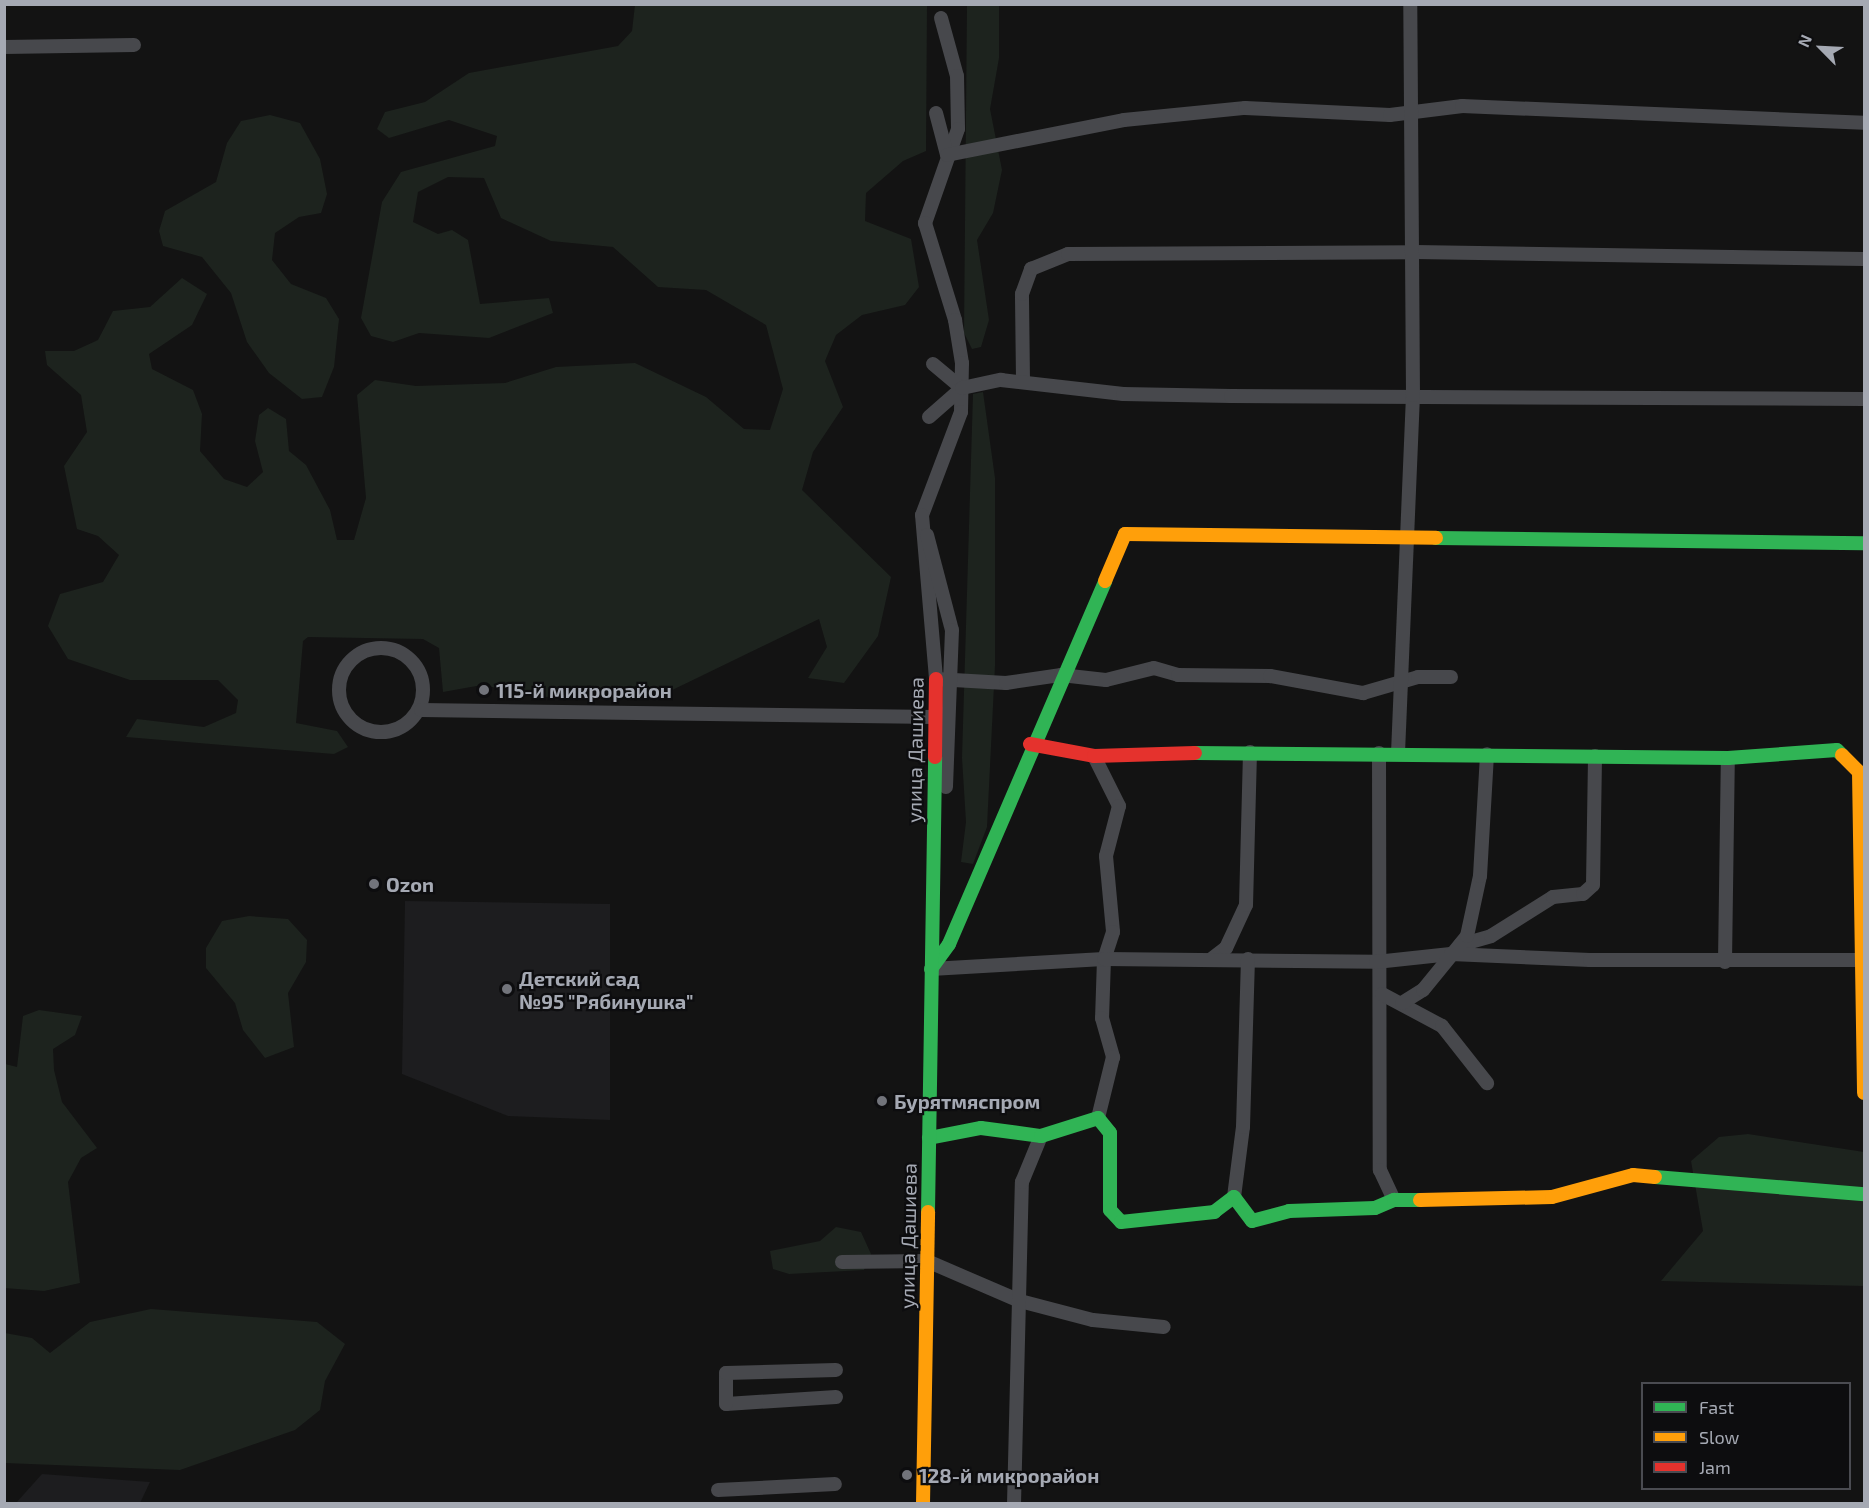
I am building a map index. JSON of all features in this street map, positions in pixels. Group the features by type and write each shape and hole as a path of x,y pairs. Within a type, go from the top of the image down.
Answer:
{"street":[{"path":"1398,753 1409,536 1413,395 1414,252 1410,4"},
{"name":"улица Дашиева","path":"924,1503 936,679 922,515 961,412 962,387 955,320 925,223 958,129 957,76 941,18"},
{"path":"4,47 134,45"},
{"path":"936,113 947,155 1198,110 1411,115 1462,106 1864,123"},
{"path":"1023,380 1025,285 1031,268 1068,254 1414,252 1864,259"},
{"path":"933,364 962,387"},
{"path":"929,417 962,387 1023,380 1123,394 1864,399"},
{"path":"922,515 952,630 946,787"},
{"path":"931,969 953,935 1030,744 1125,534 1864,543"},
{"path":"421,710 423,687 415,664 396,650 372,647 351,659 340,680 340,704 354,723 376,732 388,730 421,710 935,717"},
{"path":"936,679 1006,683 1061,675 1106,680 1154,668 1178,675 1270,676 1363,693 1401,686 1418,677 1451,676"},
{"path":"1030,744 1095,756 1250,752 1728,758 1816,750 1850,757 1859,772 1864,1093"},
{"path":"1210,960 1226,948 1246,905 1250,752"},
{"path":"1379,753 1376,962 1382,994 1380,1170 1394,1200"},
{"path":"1402,1003 1423,990 1467,936 1480,876 1486,754"},
{"path":"1095,756 1119,806 1107,856 1113,932 1104,959 1102,1018 1113,1057 1098,1118"},
{"path":"931,969 1104,959 1376,962 1456,949 1491,936 1553,897 1583,894 1593,885 1595,756"},
{"path":"1725,962 1728,758"},
{"path":"1456,949 1725,962 1862,960"},
{"path":"1248,959 1243,1127 1234,1197 1252,1221 1289,1211 1375,1208 1394,1200 1552,1197 1634,1175 1864,1194"},
{"path":"1382,994 1442,1026 1487,1083"},
{"path":"929,1138 981,1128 1041,1136 1098,1118"},
{"path":"1098,1118 1110,1133 1110,1210 1121,1222 1214,1212 1234,1197"},
{"path":"1014,1503 1022,1182 1041,1136"},
{"path":"842,1262 927,1261 1020,1301 1094,1320 1164,1327"},
{"path":"836,1370 726,1373 726,1404 836,1397"},
{"path":"718,1490 835,1484"}],"shaded area":[{"path":"635,5 927,5 926,151 903,161 866,193 865,221 911,239 919,287 905,305 862,315 836,335 825,361 843,407 813,452 802,490 891,577 878,636 844,683 808,678 827,647 819,619 662,695 542,697 482,685 443,692 439,648 423,639 308,637 303,641 296,723 337,731 348,747 334,754 126,737 137,719 204,727 236,713 238,700 218,680 130,680 68,659 48,626 60,594 103,582 119,555 98,536 77,529 64,466 87,432 81,395 47,365 45,351 74,351 98,340 113,311 150,307 182,278 207,294 192,325 149,354 152,369 193,390 202,414 200,451 224,479 247,487 263,472 255,441 259,415 268,408 286,419 289,451 306,465 330,510 337,540 354,540 366,498 357,395 375,380 416,386 505,383 556,367 635,363 706,397 744,429 770,430 783,389 766,325 706,290 658,287 613,247 551,241 501,218 484,178 448,177 418,192 413,222 438,234 452,230 468,240 480,304 549,298 553,313 489,338 419,333 393,342 371,336 361,318 382,202 401,172 495,146 497,136 449,120 389,138 377,129 385,112 425,102 469,73 618,46 632,31"},
{"path":"967,5 999,5 999,58 990,109 1002,170 993,213 977,240 989,320 981,347 972,349 964,333"},
{"path":"270,115 300,123 320,159 327,194 321,213 299,217 275,233 272,260 291,284 326,298 339,319 334,367 322,397 302,399 269,373 247,342 231,293 202,257 163,246 159,231 165,211 216,182 227,143 241,121"},
{"path":"983,392 995,478 995,665 987,827 973,864 961,862 966,822 962,758 973,394"},
{"name":"Детский сад №95 \"Рябинушка\"","path":"405,901 610,904 610,1120 508,1116 402,1074"},
{"path":"249,916 288,919 307,940 306,962 288,993 294,1047 265,1058 243,1030 235,1003 206,968 206,948 222,921"},
{"path":"39,1010 82,1016 75,1035 53,1049 54,1070 62,1102 97,1148 81,1158 68,1182 80,1283 44,1291 4,1288 5,1064 17,1067 23,1016"},
{"path":"1748,1134 1864,1152 1864,1286 1661,1281 1703,1231 1691,1161 1719,1137"},
{"path":"836,1227 861,1232 871,1254 864,1270 789,1274 773,1269 770,1251 820,1241"},
{"path":"151,1309 317,1322 345,1344 325,1381 320,1410 295,1430 180,1470 5,1463 5,1333 32,1338 50,1353 90,1322"},
{"path":"42,1474 150,1482 140,1503 16,1503"}],"traffic: fast":[{"path":"1436,538 1864,543"},
{"path":"931,969 949,944 1105,581"},
{"path":"1195,753 1728,758 1837,750 1842,755"},
{"path":"928,1212 935,757"},
{"path":"929,1138 981,1128 1041,1136 1098,1118 1110,1133 1110,1210 1121,1222 1214,1212 1234,1197 1252,1221 1289,1211 1375,1208 1394,1200 1420,1200"},
{"path":"1655,1177 1864,1194"}],"traffic: slow":[{"path":"1105,581 1125,534 1436,538"},
{"path":"1842,755 1859,772 1864,1093"},
{"path":"1420,1200 1552,1197 1633,1175 1655,1177"},
{"path":"923,1504 928,1212"}],"traffic: jam":[{"path":"935,757 936,679"},
{"path":"1030,744 1094,756 1195,753"}],"place":[{"name":"115-й микрорайон","path":"484,690"},
{"name":"Ozon","path":"374,884"},
{"name":"Детский сад №95 \"Рябинушка\"","path":"507,989"},
{"name":"Бурятмяспром","path":"882,1101"},
{"name":"128-й микрорайон","path":"907,1475"}]}
